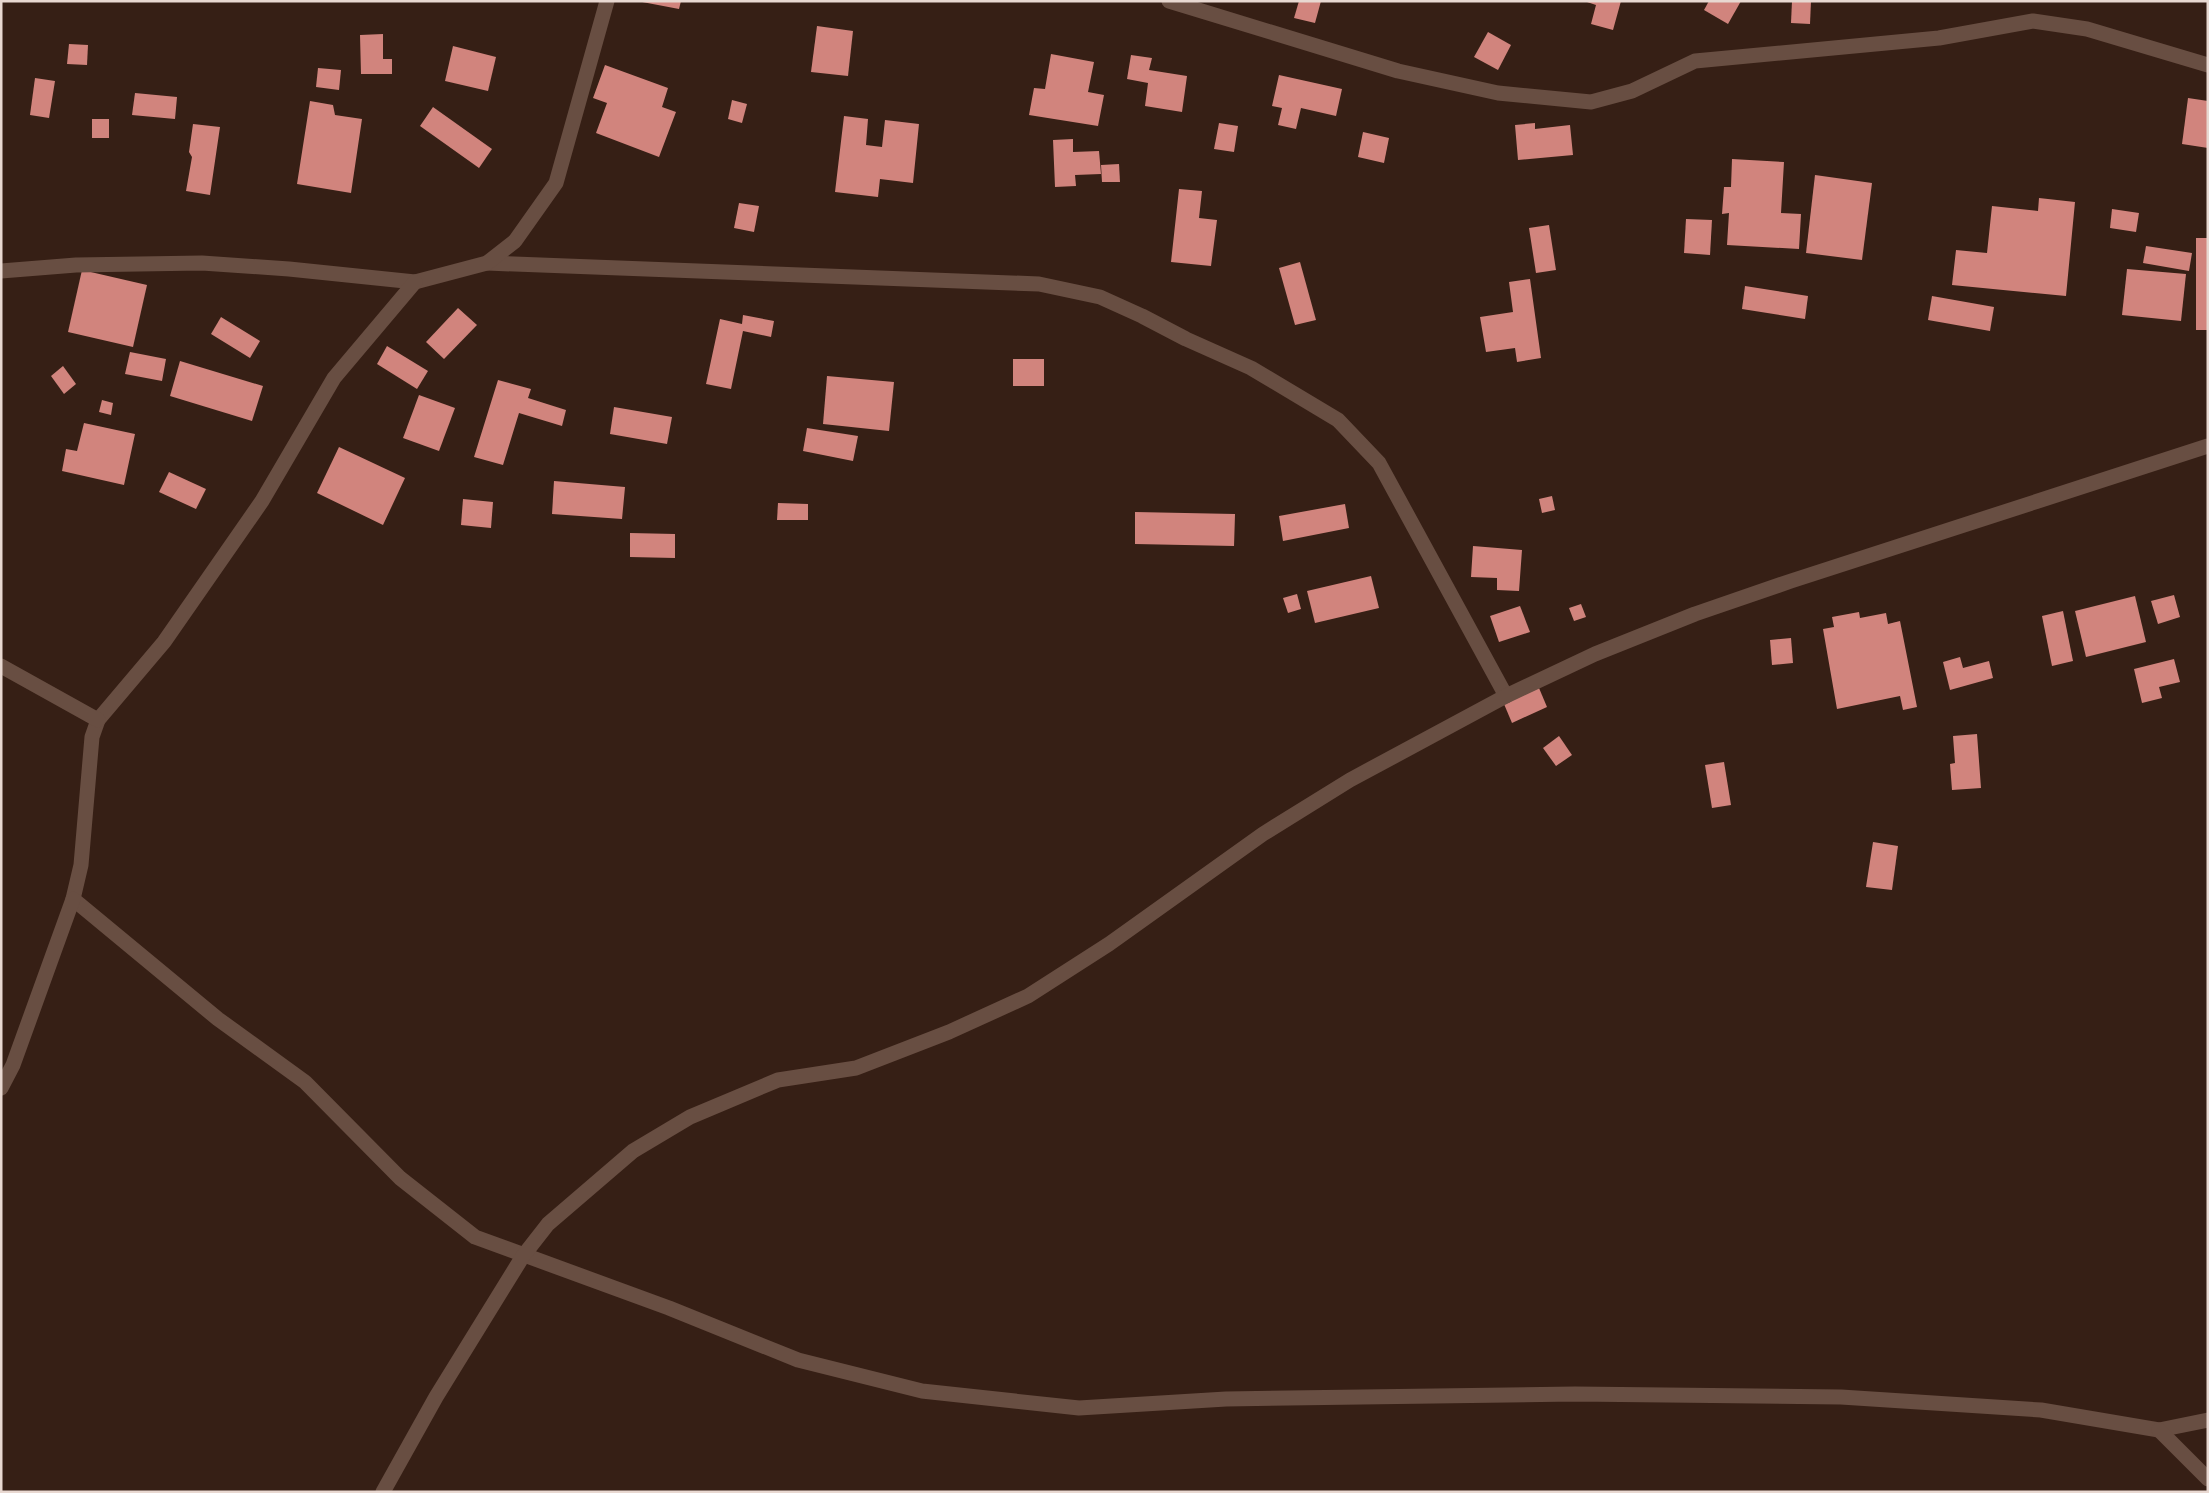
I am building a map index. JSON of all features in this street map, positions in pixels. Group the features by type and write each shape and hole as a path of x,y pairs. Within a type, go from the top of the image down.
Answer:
{"street":[{"path":"488,263 515,241 556,183 607,1"},
{"path":"1170,1 1398,71 1498,93 1591,102 1632,91 1696,61 1940,38 2033,21 2087,29 2208,65"},
{"path":"1,271 76,265 202,263 289,269 415,282 488,263 1039,284 1100,297 1186,339 1252,368 1338,420 1379,463 1506,696"},
{"path":"1,1088 13,1065 73,899 81,865 92,737 98,720 164,642 223,559 277,477 334,378 415,282"},
{"path":"383,1492 436,1397 524,1256 548,1224 633,1151 690,1117 778,1080 856,1068 950,1032 1028,996 1109,944 1263,834 1350,780 1506,696 1595,654 1696,614 2208,446"},
{"path":"1,666 98,720"},
{"path":"73,899 218,1019 305,1082 400,1178 475,1237 669,1308 798,1360 922,1391 1079,1408 1226,1399 1574,1394 1841,1397 2041,1410 2159,1430 2208,1420"},
{"path":"2159,1430 2208,1479"}],"building":[{"path":"637,1 681,1 679,9"},
{"path":"1299,1 1321,1 1315,23 1294,18"},
{"path":"1584,1 1621,1 1613,30 1591,24 1596,5"},
{"path":"1709,1 1741,1 1728,24 1704,10"},
{"path":"1792,1 1811,1 1810,24 1791,23"},
{"path":"817,26 853,31 848,76 811,72"},
{"path":"1488,32 1511,45 1498,70 1474,57"},
{"path":"383,34 383,59 392,59 392,74 361,74 360,35"},
{"path":"69,44 88,45 87,65 67,64"},
{"path":"453,46 496,57 488,91 445,81"},
{"path":"1051,54 1094,62 1088,92 1104,95 1098,126 1029,115 1034,88 1045,89"},
{"path":"1131,55 1152,58 1149,70 1187,76 1182,112 1145,106 1148,83 1127,79"},
{"path":"605,65 668,88 662,107 676,112 659,157 596,133 607,103 593,98"},
{"path":"318,68 341,70 339,90 316,87"},
{"path":"1279,75 1342,89 1336,116 1301,108 1296,129 1278,125 1282,108 1272,106"},
{"path":"35,78 55,81 49,118 30,115"},
{"path":"135,93 177,97 175,119 132,115"},
{"path":"2188,98 2208,101 2208,148 2182,144"},
{"path":"732,100 747,104 742,123 728,119"},
{"path":"310,101 333,105 335,115 362,119 351,193 297,184"},
{"path":"433,107 492,149 479,168 420,126"},
{"path":"844,116 868,119 866,145 882,147 885,120 919,124 913,183 880,179 878,197 835,192"},
{"path":"92,119 109,119 109,138 92,138"},
{"path":"1219,123 1238,126 1234,152 1214,149"},
{"path":"1535,123 1535,129 1570,125 1573,155 1518,160 1515,125"},
{"path":"193,124 220,127 210,195 186,191 192,157 189,152"},
{"path":"1363,132 1389,138 1384,163 1358,157"},
{"path":"1073,139 1073,152 1099,151 1101,174 1075,175 1076,186 1055,187 1053,140"},
{"path":"1732,159 1784,162 1781,213 1801,214 1799,249 1727,245 1729,213 1722,214 1724,187 1731,187"},
{"path":"1119,164 1120,182 1102,182 1101,165"},
{"path":"1815,175 1872,183 1862,260 1806,253"},
{"path":"1179,189 1202,191 1199,218 1217,220 1211,266 1171,262"},
{"path":"2039,198 2075,202 2066,296 1952,285 1956,250 1987,253 1992,206 2038,211"},
{"path":"739,203 759,206 754,232 734,228"},
{"path":"2112,209 2139,213 2136,232 2110,228"},
{"path":"1686,219 1712,220 1710,255 1684,253"},
{"path":"1549,225 1556,270 1536,273 1529,228"},
{"path":"2196,238 2208,238 2208,330 2196,330"},
{"path":"2146,246 2192,253 2189,271 2143,263"},
{"path":"1300,262 1316,320 1295,325 1279,268"},
{"path":"2127,269 2186,274 2181,321 2122,315"},
{"path":"82,270 147,285 133,347 68,332"},
{"path":"1530,279 1541,358 1517,362 1515,348 1486,352 1480,317 1513,312 1509,282"},
{"path":"1745,286 1808,296 1805,319 1742,309"},
{"path":"1932,296 1994,307 1990,331 1928,320"},
{"path":"458,308 477,325 444,359 426,342"},
{"path":"743,315 774,321 771,337 743,331 731,389 706,384 720,319 742,324"},
{"path":"221,317 260,341 250,358 211,334"},
{"path":"387,346 428,371 417,389 377,364"},
{"path":"130,352 166,359 162,381 125,374"},
{"path":"1013,359 1044,359 1044,386 1013,386"},
{"path":"180,361 263,386 252,421 170,396"},
{"path":"63,366 76,384 64,394 51,376"},
{"path":"827,376 894,382 889,431 823,424"},
{"path":"498,380 531,389 528,398 566,410 562,426 519,413 503,465 474,457"},
{"path":"419,395 455,408 439,451 403,438"},
{"path":"102,400 113,403 111,415 99,412"},
{"path":"614,407 672,417 667,444 610,434"},
{"path":"84,423 135,434 124,485 62,471 66,449 77,451"},
{"path":"807,428 858,436 853,461 803,451"},
{"path":"339,447 405,478 383,525 317,493"},
{"path":"169,472 206,489 196,509 159,492"},
{"path":"554,481 625,487 622,519 552,514"},
{"path":"1552,496 1555,510 1542,513 1539,499"},
{"path":"463,499 493,502 491,528 461,525"},
{"path":"778,503 808,504 808,520 777,520"},
{"path":"1345,504 1349,528 1283,541 1279,516"},
{"path":"1135,512 1235,514 1234,546 1135,544"},
{"path":"630,533 675,534 675,558 630,557"},
{"path":"1473,546 1522,550 1519,591 1497,590 1497,578 1471,577"},
{"path":"1371,576 1379,608 1315,623 1307,591"},
{"path":"1297,594 1301,609 1288,613 1283,598"},
{"path":"2174,595 2180,617 2158,624 2151,601"},
{"path":"2135,596 2146,642 2086,657 2075,611"},
{"path":"1581,604 1586,617 1574,621 1569,608"},
{"path":"1520,606 1530,632 1499,642 1490,616"},
{"path":"2063,611 2073,661 2052,666 2042,616"},
{"path":"1859,612 1860,618 1886,613 1888,624 1900,621 1917,707 1903,710 1900,696 1837,709 1823,629 1834,627 1832,617"},
{"path":"1791,638 1793,663 1772,665 1770,640"},
{"path":"1960,657 1963,668 1989,661 1993,678 1950,690 1943,662"},
{"path":"2174,659 2180,682 2159,687 2162,698 2142,703 2134,669"},
{"path":"1539,688 1547,707 1512,723 1504,704"},
{"path":"1977,734 1981,788 1952,790 1950,764 1955,763 1953,736"},
{"path":"1559,736 1572,755 1556,766 1543,748"},
{"path":"1724,762 1731,805 1712,808 1705,765"},
{"path":"1873,842 1898,846 1892,890 1866,887"}]}
